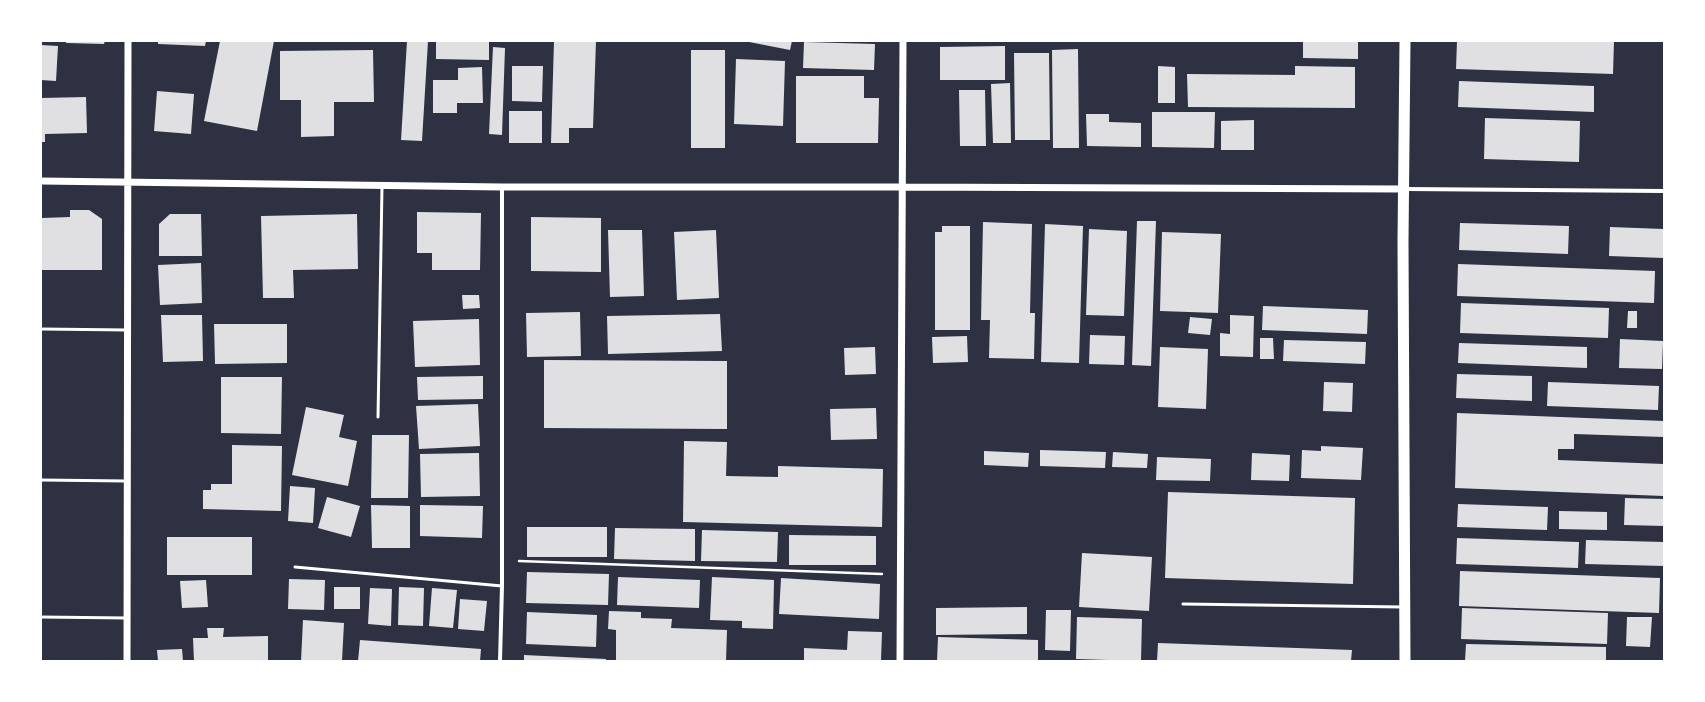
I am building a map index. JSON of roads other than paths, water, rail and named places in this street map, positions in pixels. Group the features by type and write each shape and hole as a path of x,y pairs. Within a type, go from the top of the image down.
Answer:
{"highway":[{"path":"1405,41 1403,189 1405,661"}],"street":[{"path":"127,661 128,41"},
{"path":"900,661 903,41"},
{"path":"41,181 502,187 902,187 1664,191"},
{"path":"500,661 502,586 502,187"}],"lane":[{"path":"378,417 382,186"},
{"path":"41,329 128,330"},
{"path":"41,480 127,480"},
{"path":"295,567 502,586"},
{"path":"1183,604 1405,607"},
{"path":"41,617 127,618"}]}
